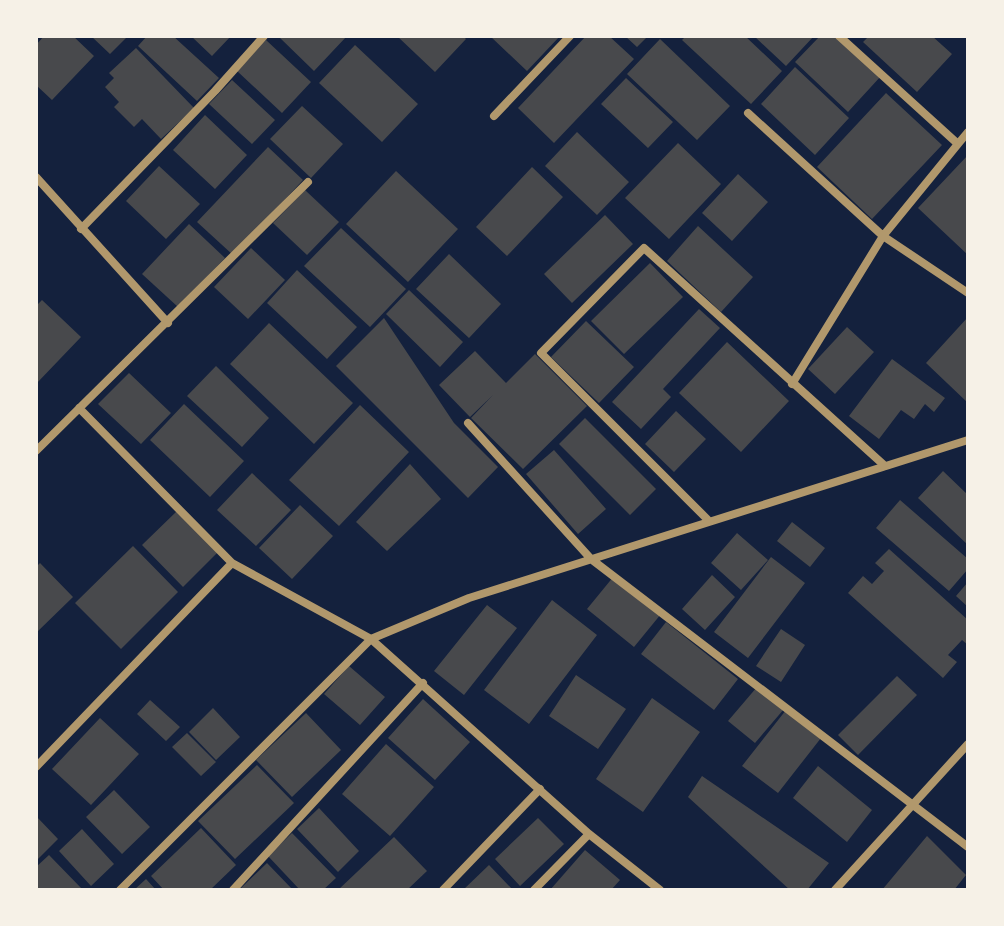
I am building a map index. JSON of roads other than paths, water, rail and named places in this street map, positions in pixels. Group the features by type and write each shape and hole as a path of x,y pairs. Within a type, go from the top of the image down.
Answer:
{"street":[{"path":"81,229 264,36"},
{"path":"494,116 570,36"},
{"path":"839,36 958,144"},
{"path":"748,113 883,236 968,293"},
{"path":"792,384 883,236 968,132"},
{"path":"36,177 168,323"},
{"path":"36,451 308,182"},
{"path":"709,521 541,353 644,248 885,466"},
{"path":"79,408 232,563 371,639 589,834 660,890"},
{"path":"468,423 591,559 968,847"},
{"path":"120,890 371,639 469,598 968,440"},
{"path":"36,767 232,563"},
{"path":"233,890 423,683"},
{"path":"835,890 968,744"},
{"path":"443,890 540,789"},
{"path":"534,890 589,834"}]}
